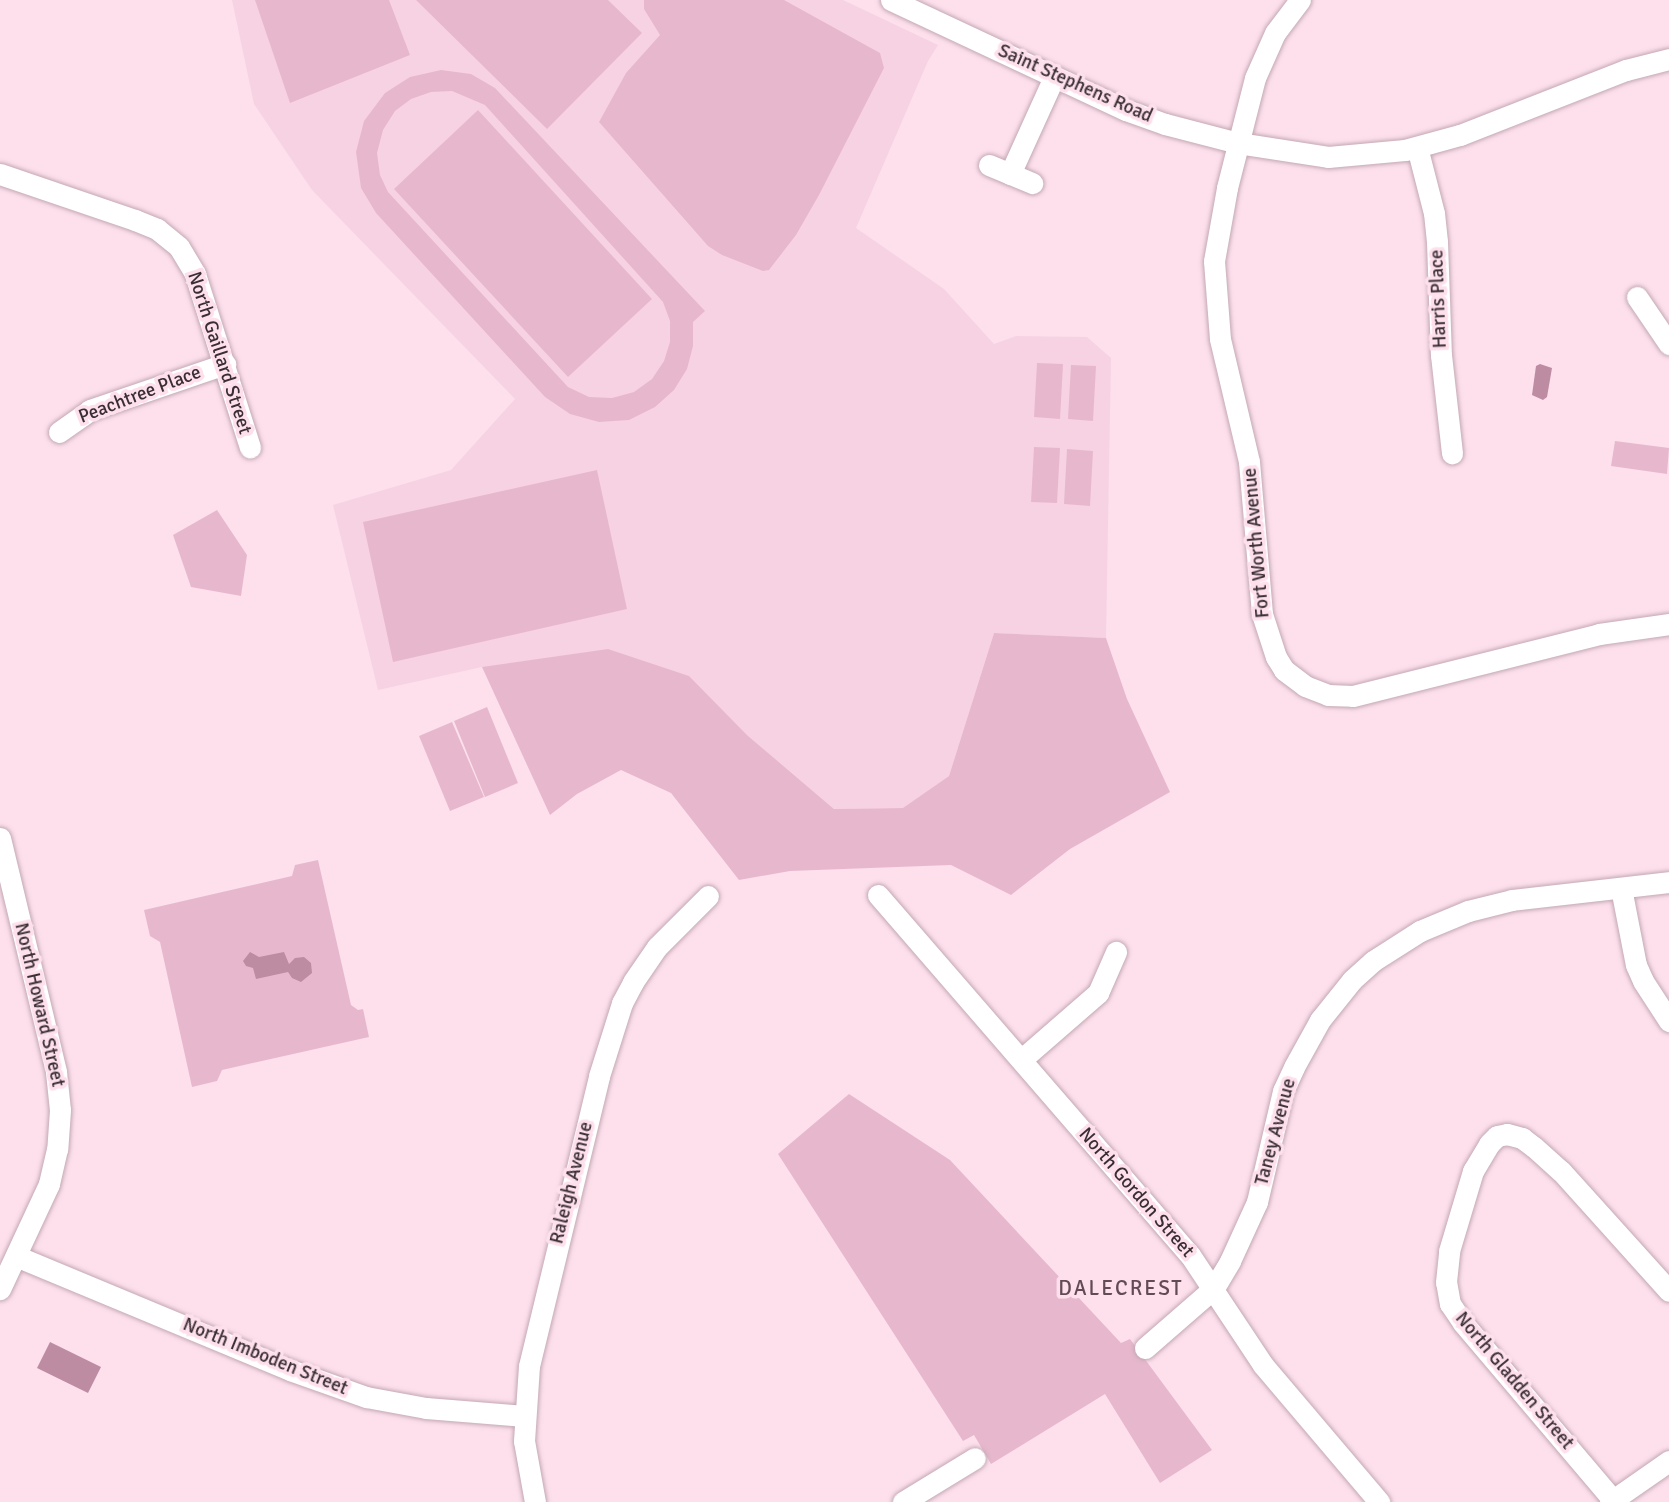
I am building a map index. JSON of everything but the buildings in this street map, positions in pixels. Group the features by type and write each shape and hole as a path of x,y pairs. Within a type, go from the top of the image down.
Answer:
{"street":[{"name":"Saint Stephens Road","path":"891,0 1054,77 1165,124 1238,143 1348,158 1417,147 1460,135 1626,70 1669,60"},
{"name":"Fort Worth Avenue","path":"1300,0 1281,23 1261,60 1217,235 1216,314 1249,462 1262,614 1269,644 1284,670 1315,691 1328,695 1353,696 1599,634 1669,624"},
{"path":"1010,174 1054,77"},
{"name":"Harris Place","path":"1417,147 1434,213 1441,355 1452,453"},
{"path":"989,164 1032,183"},
{"name":"North Gaillard Street","path":"0,174 135,220 169,237 179,247 195,274 250,447"},
{"path":"1637,297 1669,344"},
{"name":"Peachtree Place","path":"59,432 90,410 225,363"},
{"name":"North Howard Street","path":"0,838 59,1088 59,1129 53,1168 43,1200 0,1289"},
{"name":"Taney Avenue","path":"1145,1348 1214,1288 1245,1234 1257,1202 1283,1091 1320,1020 1352,980 1409,938 1468,911 1512,900 1669,882"},
{"path":"1621,888 1636,965 1669,1021"},
{"name":"North Gordon Street","path":"878,895 1191,1255 1263,1365 1379,1502"},
{"name":"Raleigh Avenue","path":"535,1502 524,1441 529,1366 579,1152 619,1013 633,982 657,947 708,896"},
{"path":"1023,1059 1098,993 1116,952"},
{"name":"North Gladden Street","path":"1612,1501 1462,1323 1451,1304 1446,1282 1450,1251 1473,1171 1489,1144 1497,1136 1507,1134 1522,1138 1546,1157 1669,1291"},
{"name":"North Imboden Street","path":"16,1256 290,1370 353,1392 426,1408 525,1416"},
{"path":"903,1502 975,1458"},
{"path":"1612,1501 1669,1461"}],"shaded area":[{"path":"232,0 843,0 938,45 928,61 856,228 944,289 994,344 1016,336 1087,337 1111,358 1106,638 994,633 949,776 904,808 834,809 747,735 689,677 482,667 378,690 333,505 451,470 515,399 312,190 254,104"},
{"path":"255,0 389,0 410,55 290,103"},
{"path":"416,0 608,0 642,33 547,129"},
{"path":"644,0 784,0 880,53 884,68 819,195 796,235 769,270 763,271 722,255 708,246 599,122 626,73 660,35 644,9"},
{"path":"441,70 471,74 495,88 705,311 693,322 693,346 687,369 674,390 655,407 629,420 599,422 570,414 545,397 376,213 361,188 356,152 364,121 385,93 410,77","holes":["452,91 485,105 663,302 670,321 670,342 664,361 652,379 634,392 612,398 589,397 568,387 388,192 380,175 377,153 383,130 395,111 411,99 431,92"]},
{"path":"478,110 652,299 568,377 394,189"},
{"path":"1037,363 1063,364 1060,419 1034,417"},
{"path":"1540,364 1552,368 1547,397 1543,400 1532,395 1536,366"},
{"path":"1071,365 1096,366 1093,421 1068,419"},
{"path":"1615,441 1669,448 1667,474 1611,466"},
{"path":"1034,447 1060,448 1057,503 1031,502"},
{"path":"1067,449 1093,451 1090,506 1064,504"},
{"path":"597,470 627,609 393,662 363,522"},
{"path":"217,510 247,555 241,596 191,587 173,535"},
{"path":"994,633 1106,638 1127,699 1170,792 1070,849 1011,895 951,865 790,871 739,880 671,793 621,770 577,794 550,815 482,667 608,649 689,676 747,735 834,809 903,808 949,776"},
{"path":"487,707 518,783 485,797 454,721"},
{"path":"452,722 484,797 450,811 419,736"},
{"path":"318,860 351,1005 358,1010 363,1009 369,1037 222,1070 217,1081 192,1087 160,942 150,936 144,910 292,876 295,865"},
{"path":"250,952 259,957 284,952 289,964 295,958 304,957 311,963 312,973 301,982 292,978 288,972 256,979 253,968 246,966 243,961"},
{"path":"849,1094 950,1160 1121,1343 1130,1339 1212,1450 1160,1483 1105,1394 991,1464 974,1435 963,1441 778,1154"},
{"path":"50,1342 101,1367 88,1393 37,1368"}],"district":[{"name":"DALECREST","path":"1121,1288"}]}
